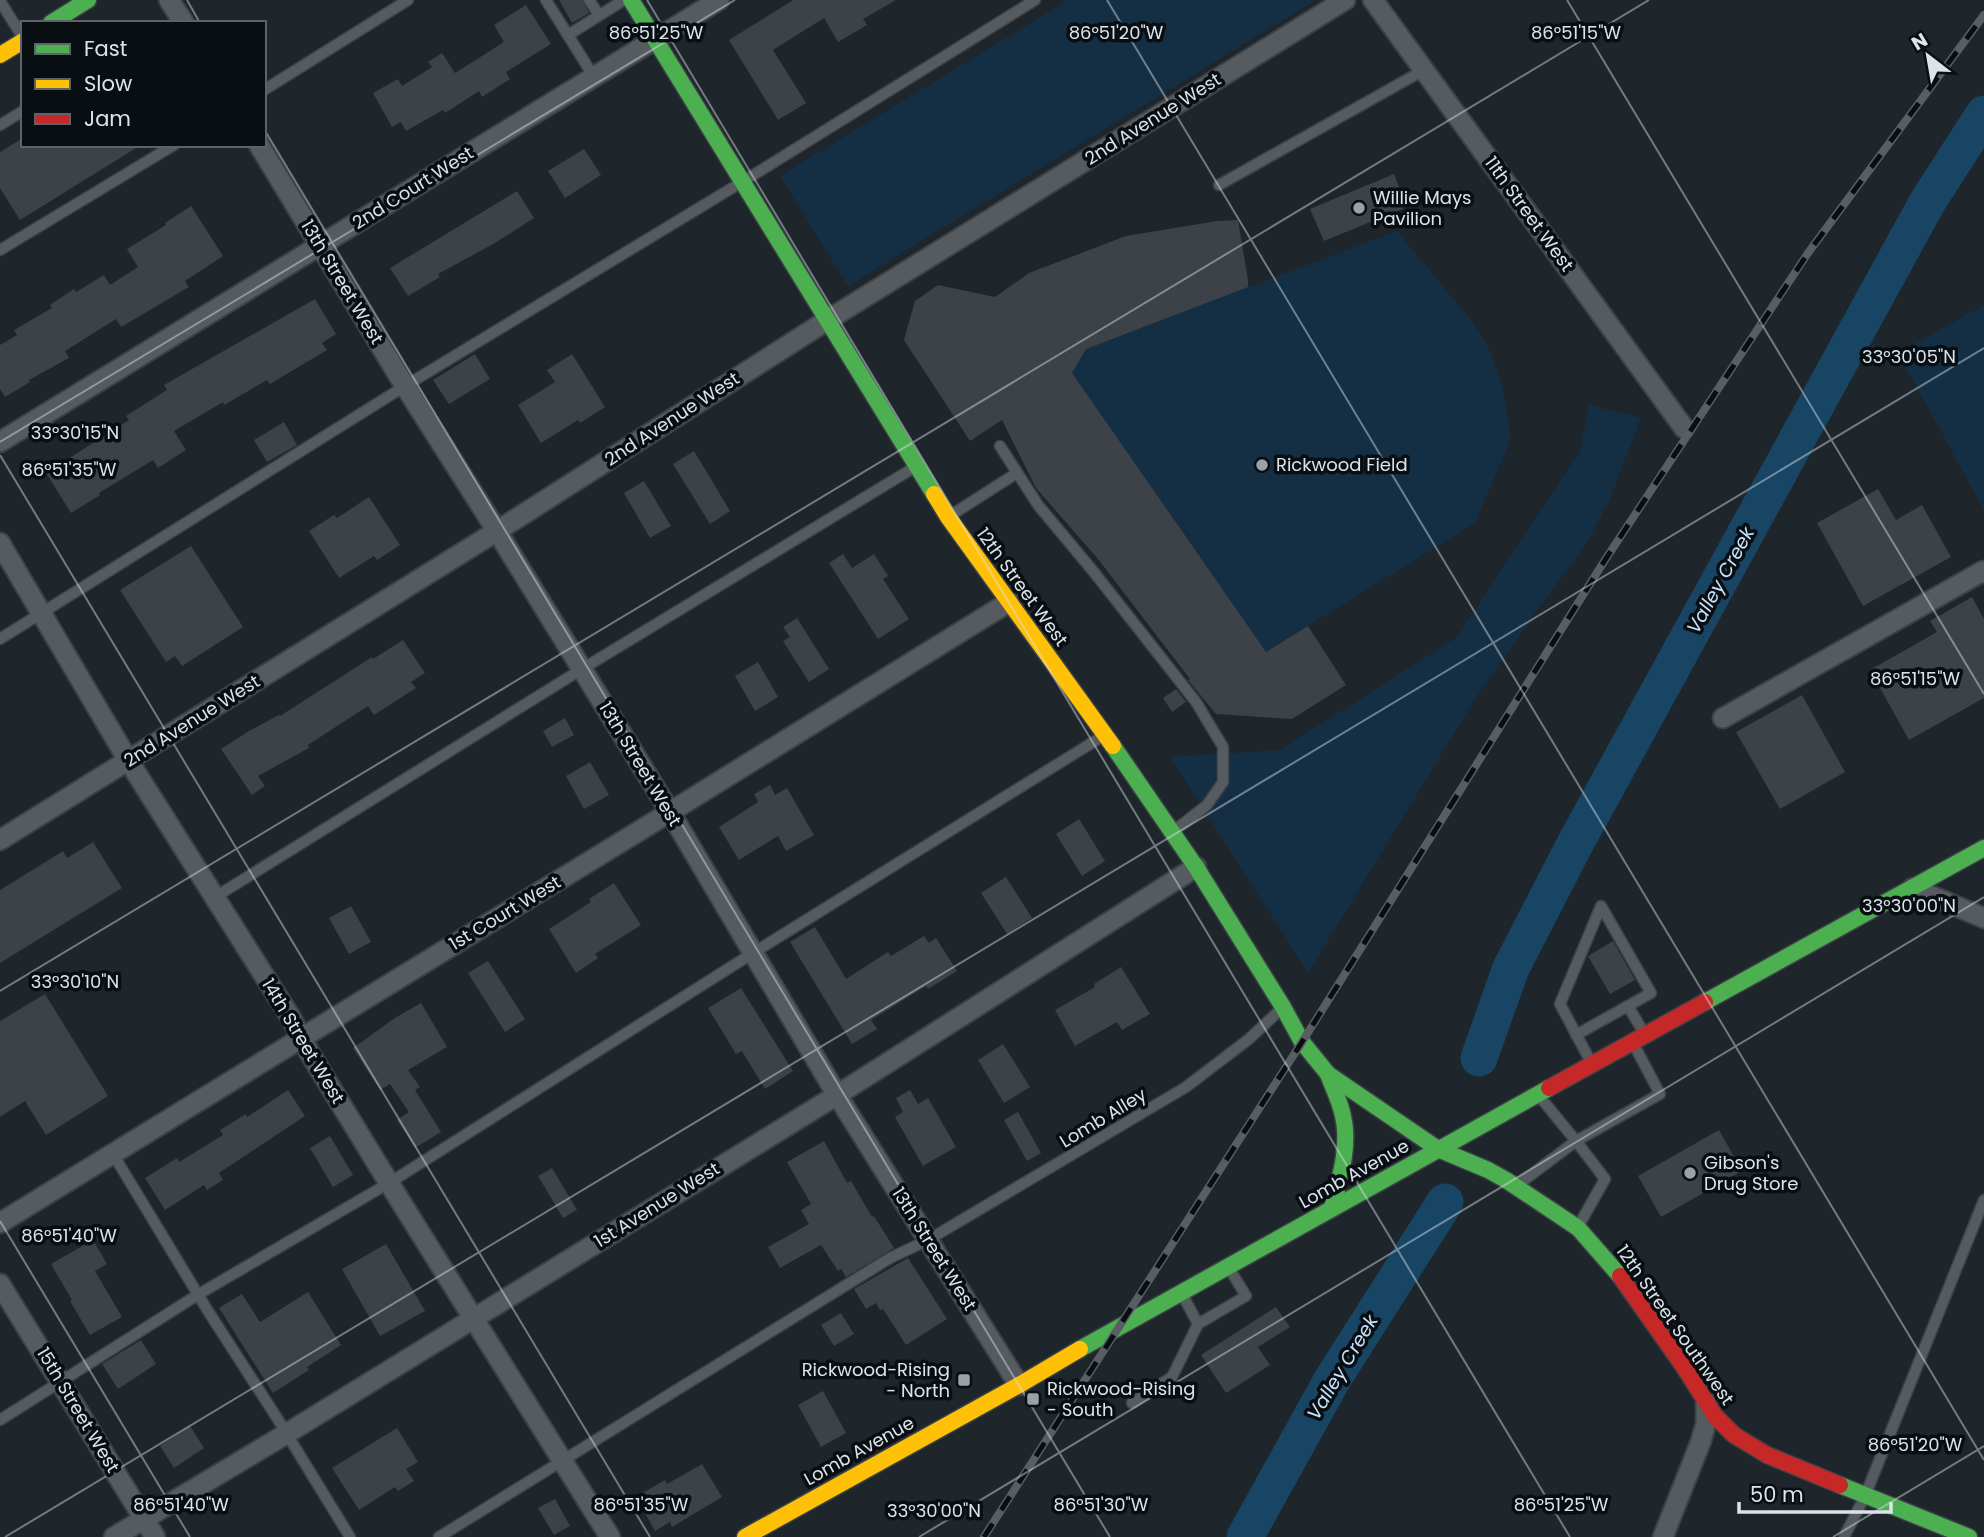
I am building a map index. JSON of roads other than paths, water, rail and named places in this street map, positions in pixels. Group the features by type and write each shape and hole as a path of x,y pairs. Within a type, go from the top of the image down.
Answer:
{"street":[{"path":"54,21 88,0"},
{"path":"169,0 183,21"},
{"name":"12th Street West","path":"631,0 948,517 1196,867 1302,1042 1328,1074 1438,1149"},
{"name":"2nd Court West","path":"0,442 719,0"},
{"name":"2nd Avenue West","path":"0,840 497,531 826,321 1345,0"},
{"name":"11th Street West","path":"1373,0 1684,428"},
{"path":"0,55 21,40"},
{"name":"13th Street West","path":"260,147 670,813 837,1095 1018,1385"},
{"name":"14th Street West","path":"0,543 128,760 291,1018 389,1183 610,1537"},
{"path":"1723,718 1984,572"},
{"name":"1st Court West","path":"0,1223 1009,602"},
{"name":"Lomb Avenue","path":"745,1537 1228,1265 1984,848"},
{"name":"1st Avenue West","path":"114,1537 837,1095 1196,867"},
{"path":"1913,888 1984,918"},
{"path":"1328,1074 1343,1117 1346,1144 1342,1174 1332,1208"},
{"name":"12th Street Southwest","path":"1438,1149 1488,1170 1578,1228 1623,1280 1715,1416 1734,1434 1767,1455 1969,1537"},
{"name":"15th Street West","path":"0,1284 155,1537"},
{"path":"1663,1537 1701,1441 1706,1423 1706,1402"}],"lane":[{"path":"266,89 408,0"},
{"path":"546,0 558,10 568,35 594,77"},
{"path":"589,0 599,15"},
{"path":"568,35 624,0"},
{"path":"0,639 405,386 1035,0"},
{"path":"4,2 21,35"},
{"path":"1219,185 1424,70"},
{"path":"0,125 21,112"},
{"path":"0,250 171,147"},
{"path":"1000,446 1038,505 1093,570 1196,702 1223,747 1223,782 1207,805 1172,832"},
{"path":"215,897 916,466"},
{"path":"948,517 1017,473"},
{"path":"0,1420 199,1294 389,1183 1105,735"},
{"path":"1576,1035 1651,993 1601,906 1560,1004 1576,1035 1592,1064"},
{"path":"1516,1186 1576,1141 1660,1094 1628,1006"},
{"name":"Lomb Alley","path":"439,1537 890,1258 928,1240 1186,1087 1249,1039 1283,1007"},
{"path":"1538,1094 1605,1179 1578,1228"},
{"path":"113,1154 350,1537"},
{"path":"1844,1537 1865,1496 1984,1200"},
{"path":"1132,1403 1171,1377 1199,1324 1246,1296 1228,1265"},
{"path":"1181,1292 1199,1324"}],"waterway":[{"name":"Valley Creek","path":"1479,1058 1511,968 1575,844 1928,201 1984,114"},
{"name":"Valley Creek","path":"1245,1537 1332,1380 1445,1202"}],"railway":[{"path":"984,1537 1302,1042 1605,560 1808,253 1984,15"}],"place":[{"name":"Willie Mays Pavilion","path":"1359,208"},
{"name":"Rickwood Field","path":"1262,465"},
{"name":"Gibson's Drug Store","path":"1690,1173"},
{"name":"Rickwood-Rising - North","path":"964,1380"},
{"name":"Rickwood-Rising - South","path":"1033,1399"}]}
